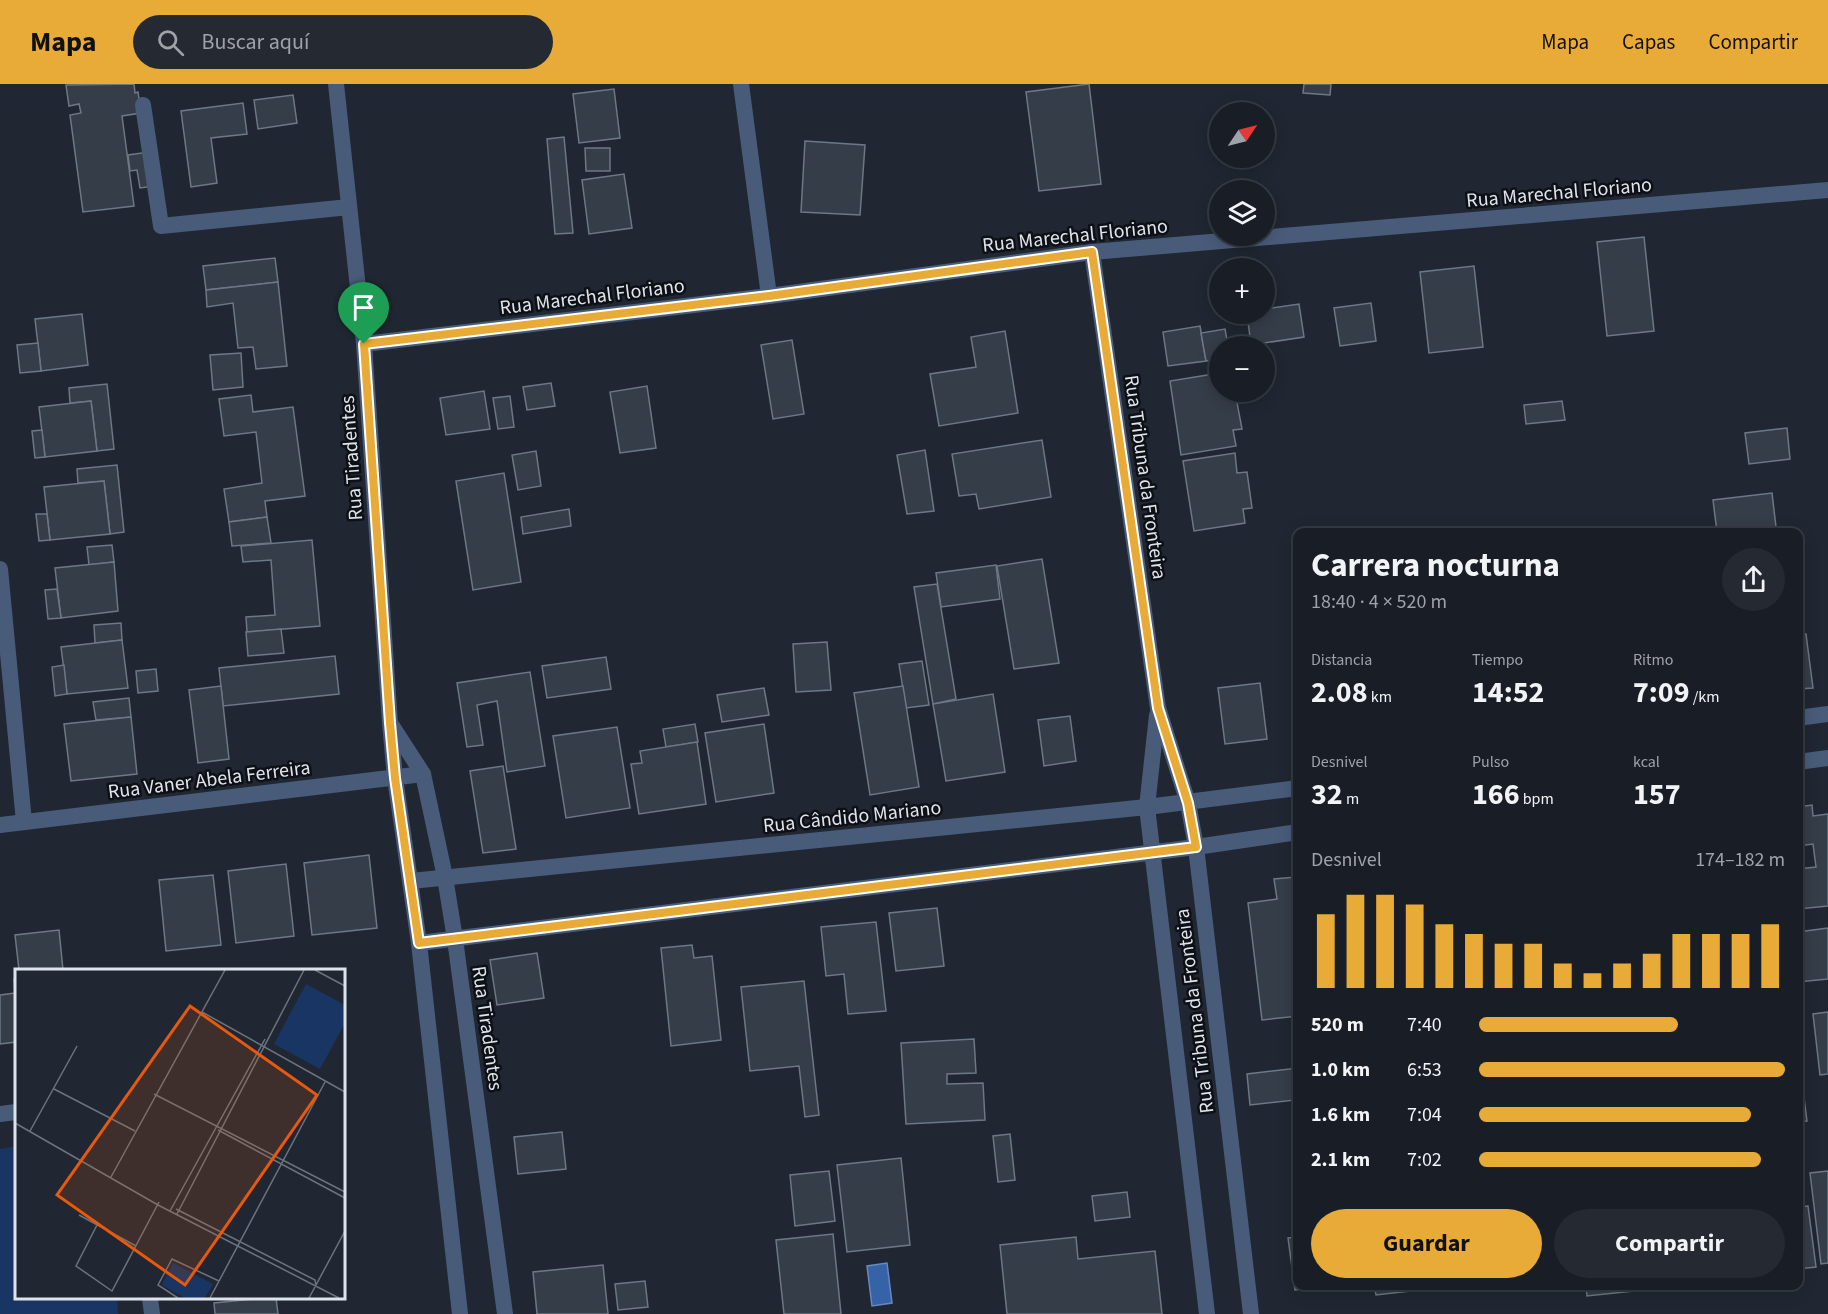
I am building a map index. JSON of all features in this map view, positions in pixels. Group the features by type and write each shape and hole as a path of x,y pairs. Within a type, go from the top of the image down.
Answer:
{"street":[{"name":"Rua Tiradentes","path":"336,84 364,344 395,778 419,943 460,1314"},
{"path":"741,84 769,296"},
{"path":"143,105 161,226 349,207"},
{"name":"Rua Marechal Floriano","path":"364,344 769,296 1092,252 1828,190"},
{"name":"Rua Tribuna da Fronteira","path":"1092,252 1158,708 1188,803 1196,847 1251,1314"},
{"path":"0,569 24,822"},
{"name":"Rua Tribuna da Fronteira","path":"1158,708 1147,807 1207,1314"},
{"path":"1803,717 1828,714"},
{"name":"Rua Tiradentes","path":"390,723 423,774 445,877 505,1314"},
{"path":"1803,761 1828,758"},
{"name":"Rua Vaner Abela Ferreira","path":"0,825 423,774"},
{"name":"Rua Cândido Mariano","path":"411,881 1188,803 1293,789"},
{"path":"419,943 1196,847 1293,833"},
{"path":"0,1114 15,1112"},
{"path":"150,1299 152,1314"}],"shaded area":[{"path":"15,1146 15,1299 117,1299 118,1314 0,1314 0,1149"},
{"path":"887,1263 892,1303 872,1306 867,1266"}],"building":[{"path":"134,84 135,93 138,92 141,113 122,116 134,206 83,212 70,115 81,113 79,104 69,106 66,85"},
{"path":"1089,84 1101,184 1039,191 1026,92"},
{"path":"1304,84 1331,84 1330,95 1303,93"},
{"path":"614,89 620,138 579,143 573,94"},
{"path":"293,95 297,123 258,129 254,100"},
{"path":"243,103 247,134 211,138 217,183 191,187 181,111"},
{"path":"564,137 573,233 555,234 547,139"},
{"path":"805,141 865,145 860,215 801,212"},
{"path":"585,148 610,148 610,171 586,171"},
{"path":"149,152 154,186 140,188 137,170 130,171 128,155"},
{"path":"624,174 632,228 589,234 582,180"},
{"path":"1644,237 1654,331 1607,336 1597,242"},
{"path":"275,258 278,282 206,290 203,266"},
{"path":"1474,266 1483,347 1429,353 1420,272"},
{"path":"278,282 287,366 256,369 253,347 238,348 233,303 207,307 206,290"},
{"path":"1371,303 1376,341 1340,346 1334,308"},
{"path":"1299,304 1304,337 1275,341 1275,336 1250,336 1248,324 1275,324 1275,307"},
{"path":"82,314 88,365 41,371 35,319"},
{"path":"1200,326 1206,361 1168,366 1163,332"},
{"path":"1225,329 1226,336 1209,336 1209,360 1206,361 1201,333"},
{"path":"1005,331 1018,413 939,426 930,374 976,367 971,337"},
{"path":"792,340 804,414 773,419 761,345"},
{"path":"38,343 41,371 20,373 17,345"},
{"path":"241,353 243,387 213,390 210,355"},
{"path":"1209,375 1209,402 1237,402 1242,429 1233,430 1236,446 1181,455 1170,381"},
{"path":"551,383 555,406 527,410 523,387"},
{"path":"107,384 114,449 97,451 91,401 70,403 69,388"},
{"path":"647,386 656,448 620,453 610,392"},
{"path":"484,391 490,429 446,435 440,398"},
{"path":"251,395 253,412 293,407 305,496 265,501 267,517 229,522 224,489 262,483 256,432 224,436 219,399"},
{"path":"510,396 514,427 498,429 493,398"},
{"path":"91,401 97,451 45,457 39,407"},
{"path":"1562,401 1565,420 1526,424 1524,405"},
{"path":"1787,428 1790,459 1749,464 1745,433"},
{"path":"42,430 45,457 35,458 32,431"},
{"path":"1042,440 1051,497 979,509 976,494 959,496 952,454"},
{"path":"925,450 934,511 907,514 897,455"},
{"path":"536,451 541,486 518,490 512,455"},
{"path":"1235,453 1237,473 1247,472 1252,508 1243,509 1245,523 1194,531 1183,461"},
{"path":"117,465 124,532 110,534 104,481 78,483 77,469"},
{"path":"504,473 521,582 473,590 456,481"},
{"path":"104,481 110,534 50,540 44,487"},
{"path":"1772,493 1776,527 1716,528 1713,500"},
{"path":"569,509 571,526 523,534 521,517"},
{"path":"36,514 47,514 50,540 39,541"},
{"path":"267,517 271,543 232,546 229,522"},
{"path":"312,540 320,626 247,632 246,617 275,615 271,560 243,562 241,546"},
{"path":"112,545 114,562 89,565 87,547"},
{"path":"1042,559 1059,663 1014,669 997,566"},
{"path":"114,562 118,611 61,618 55,568"},
{"path":"996,565 1000,599 941,607 936,573"},
{"path":"937,584 956,699 933,704 914,587"},
{"path":"57,589 61,618 48,619 45,590"},
{"path":"121,623 122,640 95,643 94,625"},
{"path":"281,629 284,653 248,656 246,632"},
{"path":"1803,634 1806,634 1813,688 1803,689"},
{"path":"122,640 128,688 67,694 61,647"},
{"path":"827,642 831,690 796,692 793,644"},
{"path":"335,656 339,694 223,706 219,668"},
{"path":"606,657 611,689 547,698 542,666"},
{"path":"922,661 929,705 906,708 899,664"},
{"path":"64,665 67,694 55,696 52,667"},
{"path":"156,669 158,691 138,693 136,671"},
{"path":"530,672 545,766 507,772 497,701 477,705 483,745 467,747 457,683"},
{"path":"1260,683 1267,739 1225,744 1218,688"},
{"path":"221,686 229,759 198,763 189,690"},
{"path":"903,686 919,787 870,795 854,693"},
{"path":"764,688 769,715 722,722 717,695"},
{"path":"993,694 1005,772 946,781 933,704"},
{"path":"129,698 131,717 96,720 93,702"},
{"path":"1070,716 1076,761 1044,766 1038,720"},
{"path":"131,717 137,774 71,781 64,724"},
{"path":"695,724 698,742 666,747 663,729"},
{"path":"764,724 774,793 716,802 705,733"},
{"path":"617,727 630,808 566,818 553,736"},
{"path":"697,742 706,804 639,814 631,764 642,763 640,751"},
{"path":"503,766 516,849 483,853 470,771"},
{"path":"1812,805 1813,816 1828,814 1828,906 1803,908 1803,868 1816,867 1813,844 1803,845 1803,806"},
{"path":"369,855 377,928 312,935 304,863"},
{"path":"286,864 294,936 236,943 228,871"},
{"path":"213,875 221,945 166,951 159,880"},
{"path":"1293,877 1293,1017 1262,1020 1248,903 1277,899 1274,879"},
{"path":"937,908 944,966 896,971 889,913"},
{"path":"876,922 886,1011 848,1014 844,974 826,976 821,927"},
{"path":"1828,928 1828,979 1803,982 1803,931"},
{"path":"59,930 63,969 19,969 15,935"},
{"path":"692,945 694,958 712,956 721,1040 671,1046 661,948"},
{"path":"537,953 544,998 497,1005 490,960"},
{"path":"804,981 819,1115 805,1117 799,1066 750,1071 741,987"},
{"path":"15,993 15,1042 0,1044 0,995"},
{"path":"1828,1012 1828,1074 1820,1075 1813,1014"},
{"path":"974,1039 976,1073 947,1074 947,1084 983,1083 985,1120 906,1124 901,1043"},
{"path":"1293,1069 1293,1100 1250,1105 1247,1074"},
{"path":"1803,1090 1807,1121 1803,1121"},
{"path":"562,1132 566,1169 518,1174 514,1137"},
{"path":"1010,1134 1015,1180 998,1182 993,1136"},
{"path":"901,1158 910,1245 847,1252 837,1165"},
{"path":"829,1171 835,1221 795,1226 790,1175"},
{"path":"1828,1171 1828,1263 1821,1264 1810,1173"},
{"path":"1127,1192 1130,1217 1095,1221 1092,1196"},
{"path":"1803,1206 1808,1206 1816,1267 1803,1268"},
{"path":"833,1234 841,1314 784,1314 776,1240"},
{"path":"1076,1237 1078,1259 1155,1251 1162,1314 1007,1314 1000,1245"},
{"path":"1288,1238 1293,1238 1293,1275"},
{"path":"603,1265 608,1314 537,1314 533,1272"},
{"path":"645,1281 648,1307 618,1310 615,1284"},
{"path":"1375,1290 1410,1291 1376,1295"},
{"path":"1586,1290 1643,1290 1587,1296"},
{"path":"276,1299 278,1314 215,1314 214,1303"}],"route":[{"path":"1092,252 1158,708 1188,803 1196,847 419,943 395,778 364,344 769,296 1092,252"}]}
